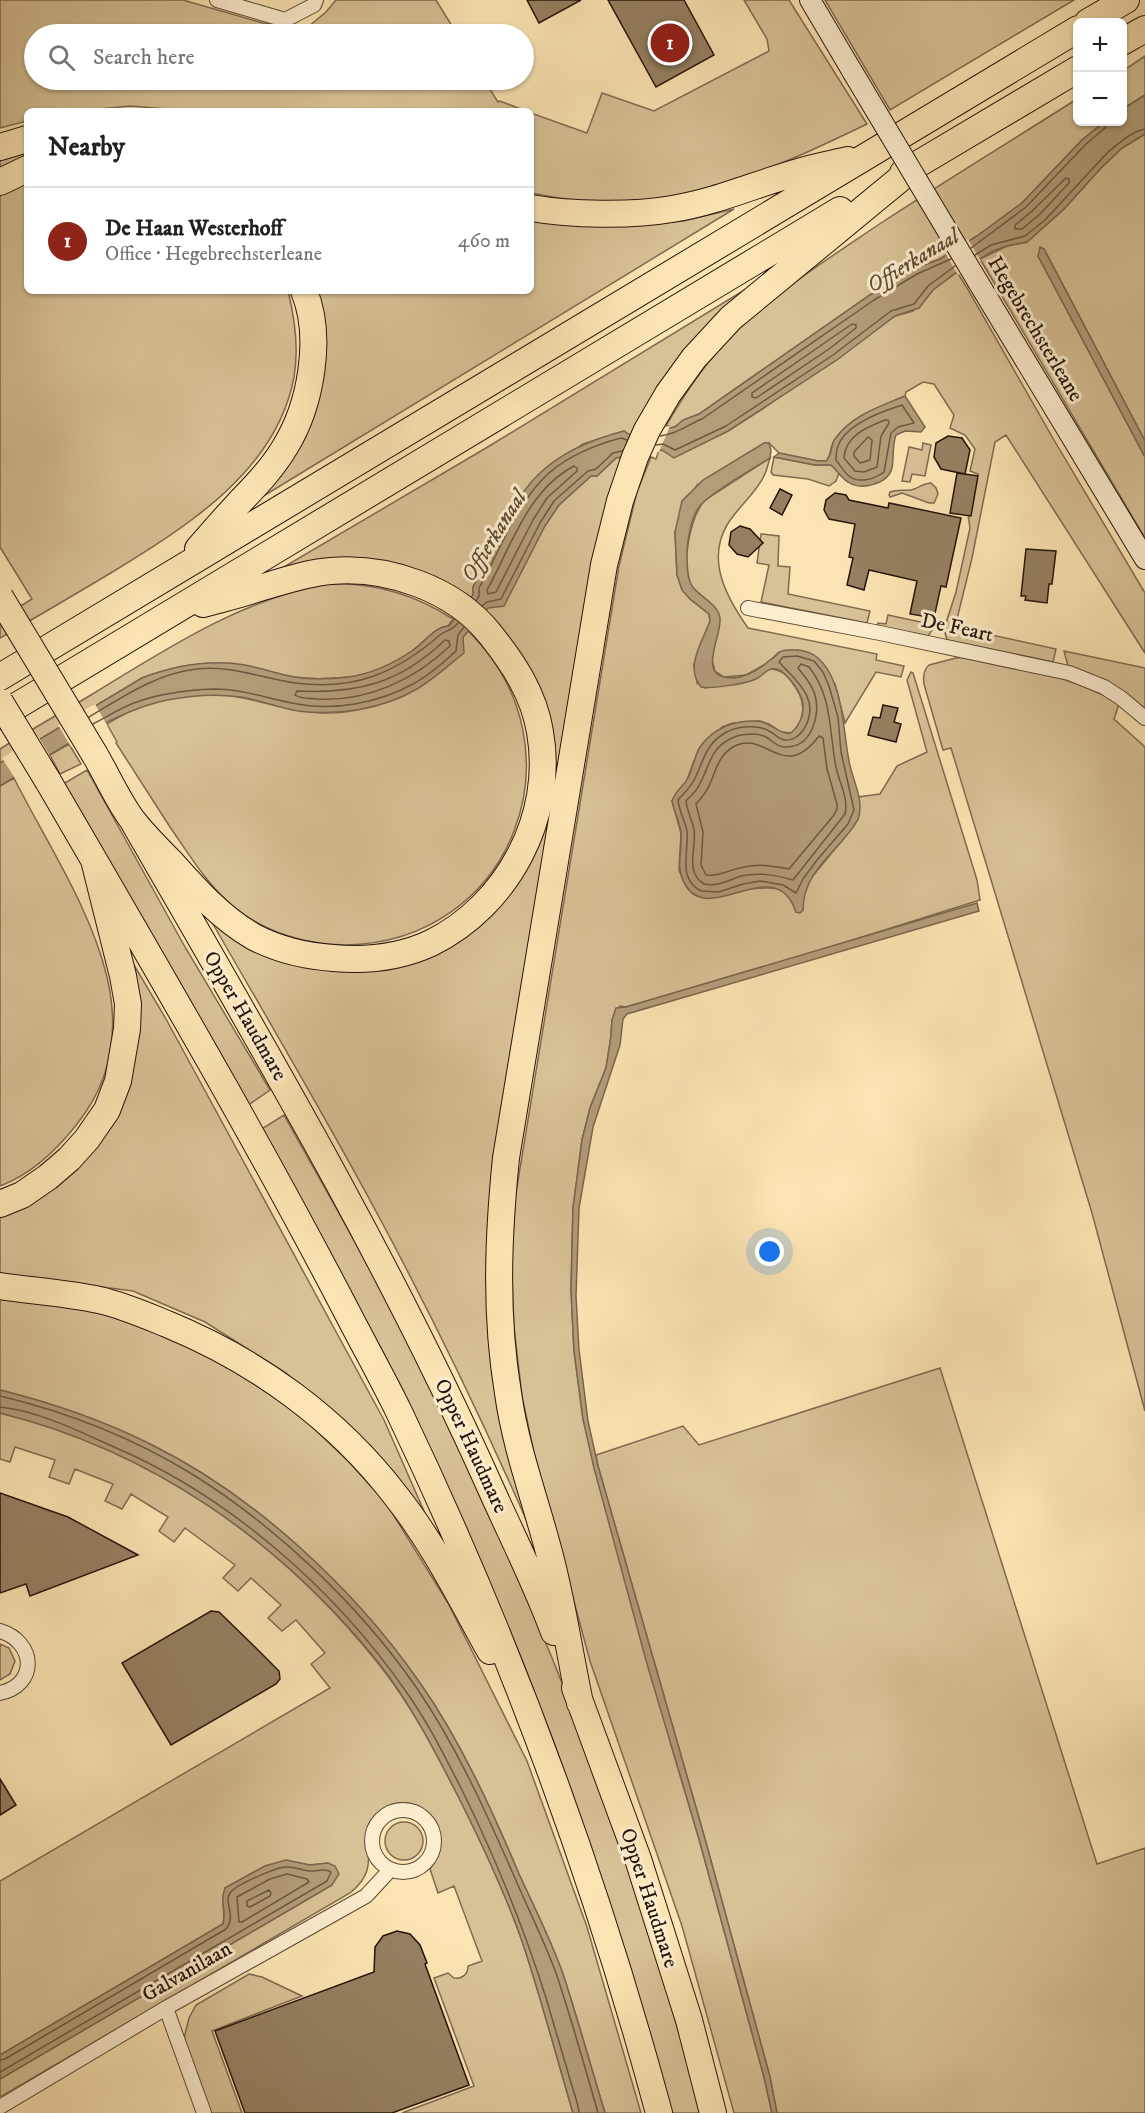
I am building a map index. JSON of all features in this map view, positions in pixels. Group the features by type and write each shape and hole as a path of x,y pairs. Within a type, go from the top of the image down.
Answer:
{"highway":[{"path":"1095,18 1126,0"},
{"path":"1127,39 1145,29"},
{"path":"0,677 1073,31"},
{"path":"0,716 1073,71"},
{"path":"0,147 24,140"},
{"path":"534,208 568,212 621,213 670,210 758,186 796,172 872,154"},
{"path":"580,1702 551,1561 520,1456 508,1393 498,1283 506,1158 604,565 620,501 635,457 647,430 668,394 694,358 731,318 918,164"},
{"path":"0,182 24,170"},
{"path":"182,568 270,469 290,437 310,383 314,345 305,294"},
{"path":"0,597 133,821 215,909 232,924 282,950 316,957 354,960 390,956 430,943 470,917 486,903 510,873 528,839 541,798 543,753 540,729 532,704 512,660 482,624 459,605 422,585 391,575 332,571 291,577 171,614"},
{"path":"0,702 94,860 289,1202 397,1409 449,1518 499,1635 541,1744 596,1899 659,2113"},
{"name":"Opper Haudmare","path":"133,821 387,1271 462,1424 549,1618 638,1859 689,2020 713,2113"},
{"path":"0,1204 22,1195 69,1159 87,1139 107,1110 118,1081 124,1053 128,1004 94,860"},
{"path":"0,1286 100,1300 144,1315 199,1337 236,1356 266,1375 313,1411 358,1452 397,1497 434,1550 541,1744"}],"street":[{"path":"217,0 285,20 314,5 316,0"},
{"name":"Hegebrechsterleane","path":"810,0 1145,559"},
{"name":"De Feart","path":"748,608 1069,673 1104,687 1145,718"},
{"path":"0,1631 12,1634 20,1642 26,1652 28,1664 25,1675 18,1685 9,1691 0,1693"},
{"path":"404,1809 417,1812 427,1819 433,1829 435,1842 432,1854 425,1864 415,1870 402,1873 390,1870 380,1863 374,1852 372,1840 374,1828 381,1818 392,1811 404,1809"},
{"name":"Galvanilaan","path":"0,2107 166,2008 366,1896 390,1870"},
{"path":"166,2008 204,2113"}],"shaded area":[{"path":"0,0 183,0 263,23 274,24 24,24 24,90 490,90 498,102 518,108 154,108 130,106 24,108 24,122 0,128"},
{"path":"336,0 436,0 451,24 312,24"},
{"path":"744,0 789,0 867,124 766,169 731,182 696,191 623,202 578,200 534,194 534,114 587,133 602,93 654,111 769,51 767,39"},
{"path":"825,0 1074,0 890,110"},
{"path":"1145,56 1145,95 1127,106 1127,72 1127,68"},
{"path":"1073,101 1073,126 1099,126 1082,140 1022,203 977,236 940,259 916,268 870,295 699,414 668,429 669,426 666,426 696,379 735,333 753,316 814,268 952,177"},
{"path":"1145,134 1145,441 1044,249 1038,256 1145,457 1145,538 980,259 1007,246 1027,242 1064,209 1122,148"},
{"path":"24,149 24,157 0,169 0,158"},
{"path":"24,179 24,294 289,294 294,323 296,355 294,377 284,410 269,440 226,492 143,553 0,638 0,619 32,599 0,547 0,193"},
{"path":"734,209 257,500 295,443 310,294 534,294 534,218 645,224 683,221"},
{"path":"957,272 1145,593 1145,653 1006,435 995,442 972,558 955,627 1056,649 1053,662 947,640 944,629 956,592 970,528 968,515 978,474 970,471 975,449 965,435 950,428 954,415 934,384 923,382 906,392 905,396 856,420 833,443 826,461 779,453 769,443 765,443 697,485 675,532 677,575 690,599 709,614 710,621 694,664 697,683 705,688 724,685 771,669 782,673 791,681 796,687 803,707 801,721 792,733 781,732 760,721 733,723 722,727 694,761 686,782 672,801 681,833 679,870 685,884 735,889 775,888 787,894 796,912 803,910 803,894 807,883 858,819 858,797 880,794 897,766 927,752 907,680 911,672 977,880 980,900 789,960 626,1007 620,1006 612,1020 606,1068 590,1108 582,1140 573,1208 571,1290 574,1351 583,1419 772,2113 734,2113 682,1926 590,1661 534,1453 522,1396 514,1327 511,1258 515,1199 619,566 637,492 651,457 656,459 659,450 662,450 674,457 728,431 895,316 913,311 933,290"},
{"path":"749,289 633,435 624,431 583,444 538,475 510,516 473,587 473,595 467,602 449,590 277,571 486,448"},
{"path":"923,443 931,445 925,476 912,474 910,482 902,481 909,447 922,450"},
{"path":"622,457 494,1223 539,1549 462,1381 401,1258 337,1140 206,912 331,966 484,912 548,769 483,614 559,505 591,476 597,476 616,458"},
{"path":"774,457 815,465 831,465 839,473 836,481 829,486 808,479 773,475 771,472"},
{"path":"770,458 760,483 731,518 721,539 718,552 722,579 733,604 748,628 877,654 876,660 904,666 901,677 876,672 845,723 835,684 798,650 779,652 769,662 746,675 724,677 715,671 712,660 708,601 691,585 688,576 689,541 700,507 705,500"},
{"path":"931,483 938,494 934,503 902,493 890,497 889,495 893,491 911,490"},
{"path":"761,534 779,536 778,566 790,567 788,594 870,611 867,623 761,602 769,565 757,563"},
{"path":"328,584 361,585 393,591 438,610 453,619 448,626 434,632 405,655 357,676 328,679 301,678 247,666 220,663 186,666 153,674 142,678 0,763 0,749 175,644 265,601"},
{"path":"888,615 935,626 928,636 877,626 878,623 886,624"},
{"path":"468,631 504,678 523,729 526,781 514,831 489,875 452,911 403,936 345,945 316,943 273,930 235,908 216,890 192,860 116,743 107,724 128,712 160,701 202,695 230,696 324,713 364,709 400,696 448,665 463,653 463,637"},
{"path":"1064,651 1145,668 1145,709 1109,683 1068,666"},
{"path":"967,657 1045,674 1101,694 1119,704 1114,719 1145,747 1145,1411 1092,1213 951,748 943,750 924,684 924,674 929,665"},
{"path":"69,744 81,764 60,774 50,755"},
{"path":"87,770 185,947 270,1090 247,1106 63,784"},
{"path":"14,778 80,903 98,948 110,992 112,1037 102,1081 77,1124 43,1161 23,1175 0,1186 0,786"},
{"path":"131,960 166,1019 384,1420 435,1536 347,1428 286,1373 205,1322 133,1291 0,1274 0,1212 97,1138"},
{"path":"284,1115 366,1262 411,1349 503,1543 537,1622 607,1803 666,1989 702,2113 672,2113 628,1960 572,1792 510,1635 425,1439 383,1352 260,1130"},
{"path":"0,1296 92,1310 183,1337 288,1404 348,1461 386,1503 448,1603 527,1761 587,1927 641,2113 605,2113 563,1974 498,1825 449,1728 394,1648 365,1613 299,1547 264,1517 189,1465 114,1427 58,1406 0,1390"},
{"path":"940,1368 1097,1864 1145,1848 1145,2113 777,2113 770,2077 705,1839 598,1466 596,1455 683,1426 699,1445"},
{"path":"0,1413 56,1429 109,1450 160,1476 209,1506 255,1540 298,1577 339,1618 377,1662 412,1711 486,1853 531,1968 573,2113 402,2113 474,2086 434,1978 448,1973 454,1978 460,1978 466,1974 468,1966 482,1961 454,1886 438,1893 430,1869 440,1848 437,1825 422,1809 412,1804 401,1803 390,1805 372,1822 368,1831 367,1871 361,1882 350,1893 0,2097 0,2079 332,1885 328,1863 310,1865 286,1861 265,1866 225,1888 223,1924 0,2055 0,1881 330,1688 311,1664 325,1653 296,1620 282,1631 268,1618 281,1605 251,1578 238,1591 223,1578 235,1565 185,1528 174,1542 159,1531 168,1517 131,1494 122,1509 105,1501 113,1484 75,1469 69,1484 49,1477 55,1460 15,1447 10,1462 0,1459"},
{"path":"0,1644 9,1648 15,1661 10,1674 0,1680"},
{"path":"404,1822 417,1828 423,1841 417,1854 404,1860 391,1854 385,1841 391,1828"},
{"path":"249,1974 262,1977 302,1996 212,2031 242,2113 210,2113 184,2038 189,2018 196,2005"}],"water":[{"path":"1145,95 1145,134 1122,148 1064,209 1027,242 993,251 957,272 933,290 919,308 895,316 837,360 728,431 674,458 662,450 616,458 597,476 591,476 559,505 545,526 504,606 488,608 463,637 464,653 417,689 390,702 344,712 298,711 233,696 207,695 151,704 106,723 0,786 0,763 142,678 155,673 193,664 232,663 301,678 349,677 382,667 405,655 434,632 449,626 473,595 473,587 519,498 528,485 547,467 578,447 601,438 624,431 630,435 675,427 683,420 699,414 870,295 916,268 940,259 977,236 1022,203 1082,140 1099,126 1127,126 1127,106"},
{"path":"1040,247 1044,249 1145,441 1145,457 1038,256"},
{"path":"905,396 925,427 921,432 905,431 896,435 892,468 880,482 867,486 853,485 831,465 815,465 774,457 779,453 826,461 830,456 835,439 849,424 876,408"},
{"path":"764,443 769,443 770,458 721,488 699,507 689,537 687,567 692,586 713,605 719,614 719,627 712,661 717,674 730,678 743,676 782,651 802,650 809,652 825,665 838,694 860,812 853,828 815,872 806,890 803,910 800,913 796,912 786,895 773,888 759,888 711,898 697,896 686,886 680,872 681,832 672,801 688,778 700,747 718,730 741,722 757,721 791,733 802,716 803,704 792,681 776,669 769,670 745,683 701,687 694,671 696,654 710,621 709,614 682,590 677,575 675,532 682,501 703,480"},
{"path":"977,903 979,911 627,1014 623,1019 620,1045 593,1127 579,1208 576,1296 579,1350 588,1421 598,1466 705,1839 770,2077 777,2113 772,2113 699,1839 647,1664 583,1419 574,1351 571,1290 573,1208 582,1140 590,1108 606,1068 612,1020 616,1008 626,1007"},
{"path":"0,1390 58,1406 114,1427 189,1465 264,1517 333,1579 365,1613 394,1648 435,1705 498,1825 563,1974 605,2113 573,2113 531,1968 502,1890 432,1745 401,1694 378,1662 340,1618 299,1577 209,1506 161,1477 109,1451 56,1430 0,1413"},
{"path":"286,1860 310,1865 328,1863 335,1866 339,1874 332,1885 0,2079 0,2055 223,1924 225,1888 265,1866"}],"pier":[{"path":"968,239 981,261 958,275 945,253"},
{"path":"670,426 659,452 621,459 634,432"},
{"path":"95,704 108,727 71,747 58,725"},
{"path":"38,736 51,758 16,780 2,758"}],"building":[{"path":"527,0 581,0 539,23"},
{"path":"608,0 684,0 714,55 656,87"},
{"path":"948,436 962,438 970,450 965,474 941,469 934,457 936,443"},
{"path":"957,473 978,476 971,516 950,513"},
{"path":"780,489 792,495 782,515 770,508"},
{"path":"835,493 846,495 849,500 888,508 889,503 961,518 946,587 941,586 934,618 910,614 917,581 869,570 864,590 847,585 853,558 849,557 855,524 829,519 824,510 826,500"},
{"path":"740,526 750,529 763,543 748,557 737,554 729,545 731,532"},
{"path":"1026,549 1056,551 1047,603 1025,600 1026,596 1021,596"},
{"path":"883,705 898,708 894,722 901,724 896,742 868,735 873,717 880,718"},
{"path":"0,1493 68,1517 138,1555 30,1596 26,1584 0,1593"},
{"path":"211,1611 219,1612 255,1647 279,1671 280,1679 276,1684 171,1745 122,1663"},
{"path":"0,1779 16,1805 0,1815"},
{"path":"397,1931 410,1934 420,1945 469,2085 392,2113 245,2113 215,2031 374,1972 375,1947 383,1936"}],"place":[{"name":"De Haan Westerhoff","path":"670,43"}],"water label":[{"name":"Offierkanaal","path":"913,261"},
{"name":"Offierkanaal","path":"494,536"}]}
